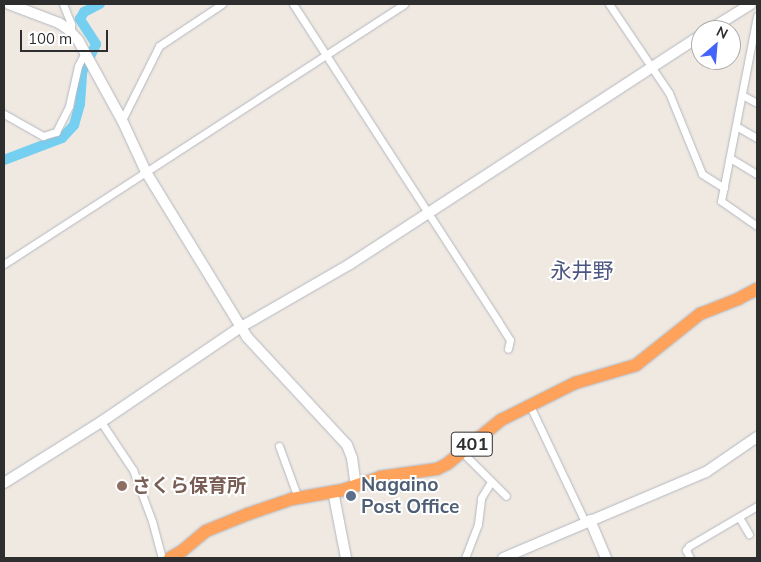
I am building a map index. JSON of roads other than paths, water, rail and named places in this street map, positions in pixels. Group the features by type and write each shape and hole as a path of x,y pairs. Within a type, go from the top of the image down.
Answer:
{"highway":[{"name":"401","path":"170,558 182,551 200,534 218,525 298,498 333,491 380,477 437,469 462,452 490,428 575,382 636,365 700,314 738,299 757,289"}],"street":[{"path":"9,4 59,23 71,32 85,52 122,120 146,172 241,327 252,342 346,445 352,458 356,485"},
{"path":"63,4 71,24 71,32"},
{"path":"122,120 159,46 222,4"},
{"path":"293,4 510,340 508,349"},
{"path":"4,264 404,4"},
{"path":"609,4 678,110 702,174 724,188"},
{"path":"725,20 751,4"},
{"path":"757,16 721,201 757,226"},
{"path":"4,484 101,422 241,327 350,264 691,41"},
{"path":"4,114 43,136 56,132 69,106 78,66 85,52"},
{"path":"742,95 757,102"},
{"path":"736,126 757,138"},
{"path":"730,158 757,174"},
{"path":"530,406 606,558"},
{"path":"101,422 133,470 152,521 162,558"},
{"path":"503,558 706,472 757,436"},
{"path":"279,446 298,498"},
{"path":"462,452 506,496"},
{"path":"465,558 478,524 481,498 492,482"},
{"path":"333,491 346,558"},
{"path":"690,558 686,550 689,546 757,506"},
{"path":"739,517 749,534"}],"waterway":[{"path":"4,160 62,138 74,125 80,104 82,72 96,44 80,19 84,12 100,4"}],"place":[{"name":"さくら保育所","path":"122,486"},
{"name":"Nagaino Post Office","path":"351,496"}],"district":[{"name":"永井野","path":"582,270"}]}
